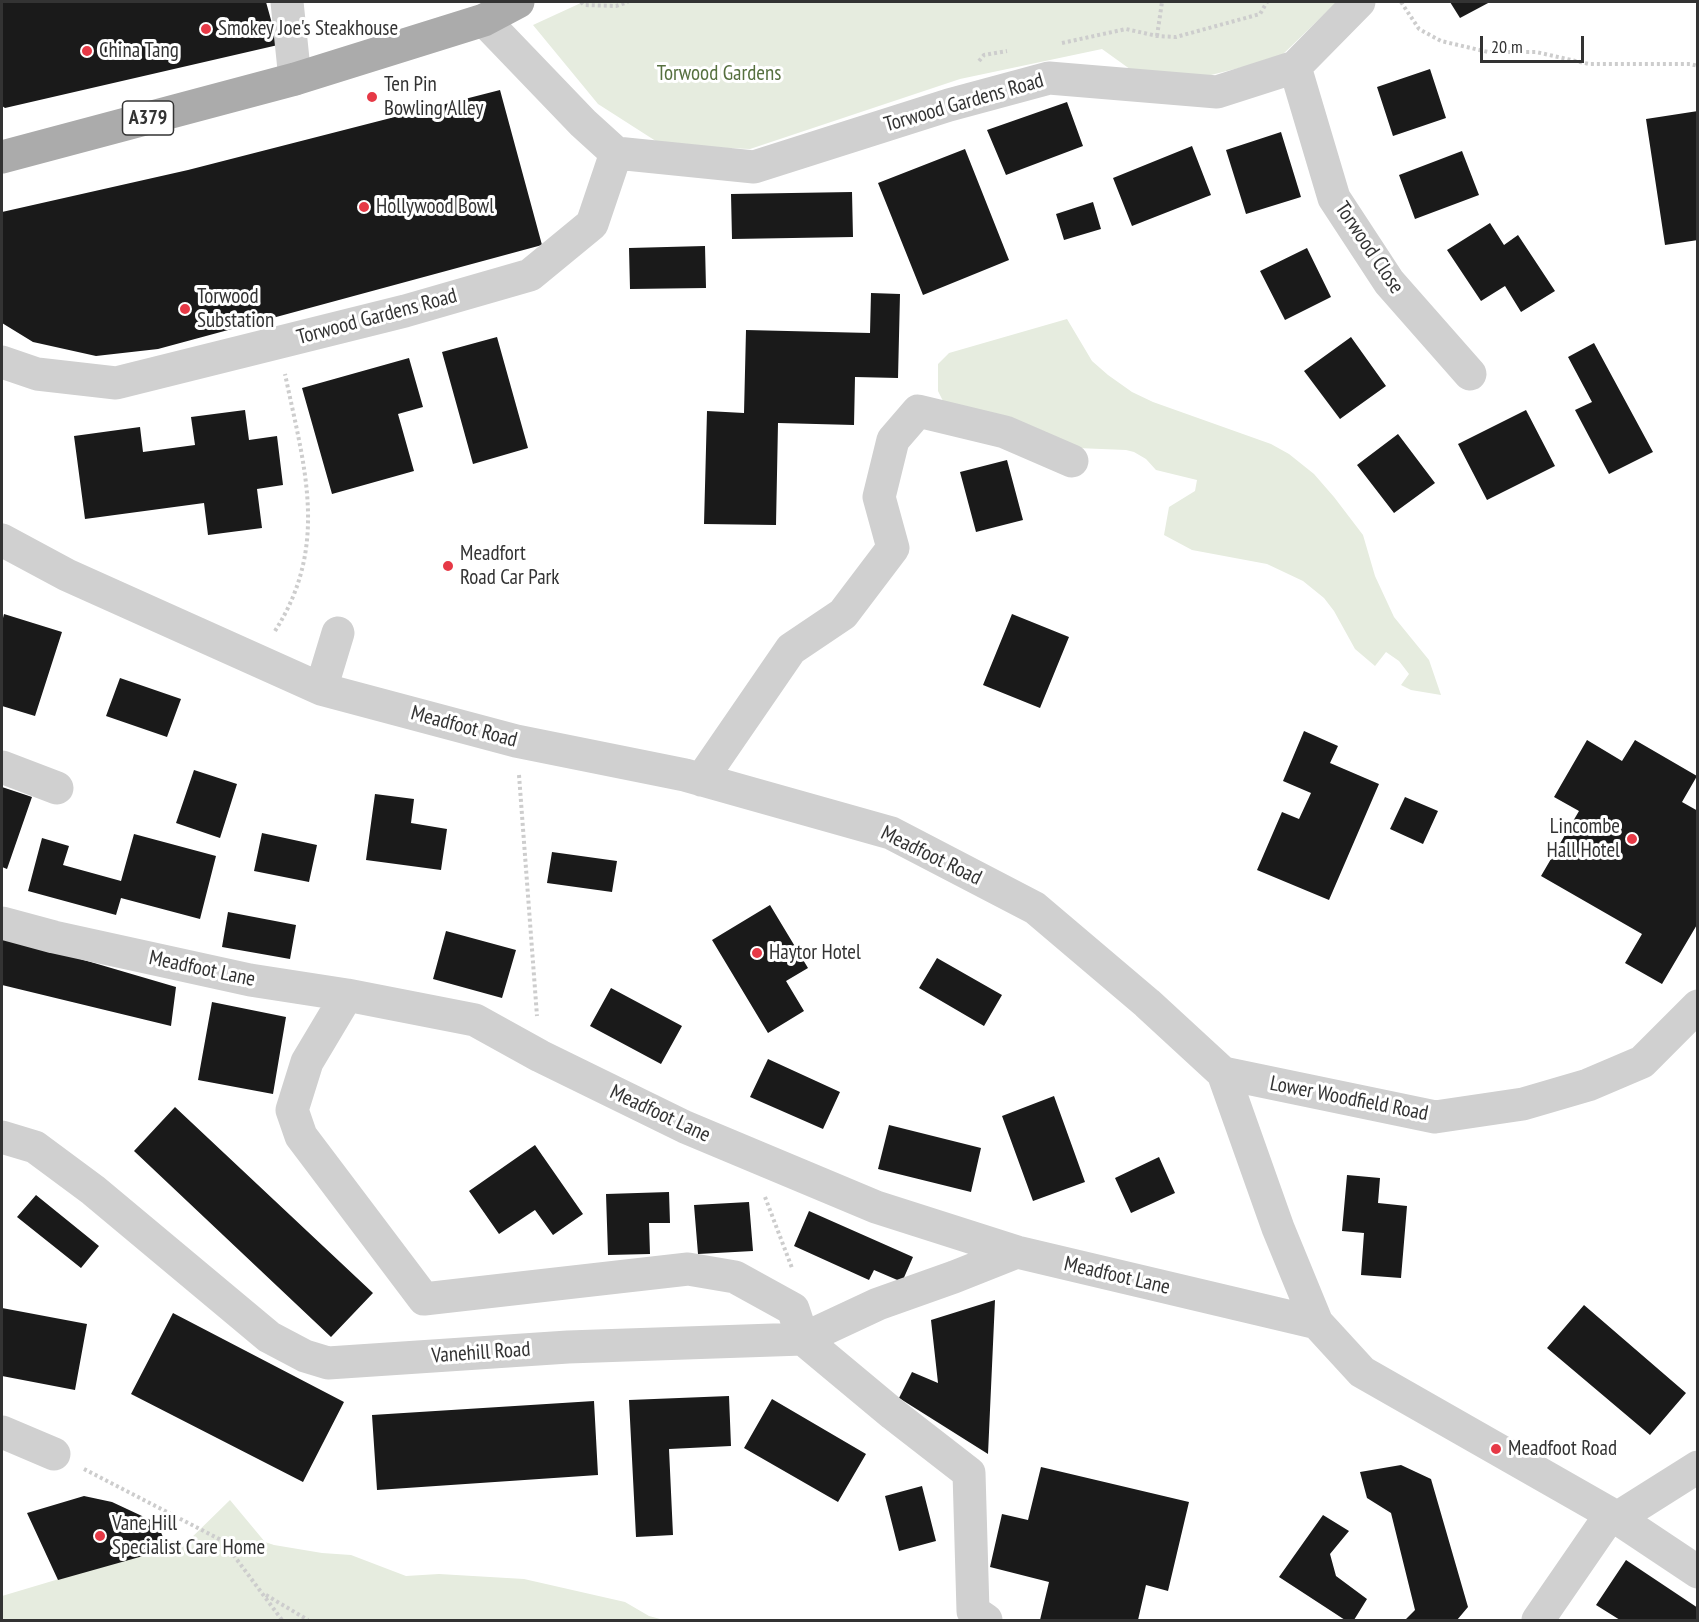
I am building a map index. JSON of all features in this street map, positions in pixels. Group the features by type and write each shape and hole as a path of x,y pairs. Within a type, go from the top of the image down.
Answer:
{"main road":[{"name":"A379","path":"2,157 295,79 484,20 518,2"}],"street":[{"path":"287,2 295,79"},
{"name":"Torwood Gardens Road","path":"2,362 37,374 116,383 405,311 530,274 592,224 616,153 754,167 949,105 1049,78 1217,92 1295,67 1359,2"},
{"path":"484,20 583,123 616,153"},
{"name":"Torwood Close","path":"1295,67 1334,198 1389,282 1470,374"},
{"path":"701,780 790,649 843,614 893,548 879,497 893,440 918,411 1005,432 1072,461"},
{"name":"Meadfoot Road","path":"2,540 68,575 321,689 516,741 701,780 891,833 1035,908 1147,1003 1222,1073 1278,1228 1317,1323 1362,1372 1614,1516 1698,1572"},
{"path":"321,689 339,633"},
{"path":"2,767 57,788"},
{"name":"Meadfoot Lane","path":"2,923 54,937 250,980 347,995 475,1020 540,1056 685,1127 865,1202 1017,1252 1317,1323"},
{"path":"347,995 307,1062 292,1110 301,1136 424,1299 688,1269 735,1277 793,1309 803,1339 893,1414 969,1473 974,1611 986,1620"},
{"name":"Lower Woodfield Road","path":"1222,1073 1435,1117 1523,1104 1599,1080 1642,1062 1698,1006"},
{"name":"Vanehill Road","path":"2,1137 35,1147 93,1190 269,1337 305,1356 328,1363 568,1347 803,1339 878,1304 1017,1252"},
{"path":"2,1432 54,1454"},
{"path":"1538,1620 1614,1516 1698,1467"}],"path":[{"path":"581,2 584,5 616,6 628,2"},
{"path":"1157,36 1162,2"},
{"path":"1126,29 1157,36 1176,37 1260,14 1267,2"},
{"path":"1401,2 1419,29 1441,41 1488,52 1536,52 1589,64 1690,64 1698,66"},
{"path":"276,630 294,596 306,556 308,514 307,480 279,342"},
{"path":"516,741 540,1056"},
{"path":"54,1454 223,1541 282,1620"},
{"path":"262,1593 308,1620"}],"green space":[{"name":"Torwood Gardens","path":"583,2 1337,2 1279,58 1195,79 1134,72 1102,49 960,79 750,149 662,145 598,104 533,25"},
{"path":"1067,319 1092,361 1132,392 1153,402 1271,444 1289,454 1314,474 1363,535 1375,576 1394,617 1429,660 1441,695 1411,690 1401,685 1409,674 1399,661 1386,652 1375,666 1355,649 1324,598 1303,581 1267,564 1192,550 1164,535 1169,507 1195,491 1197,480 1156,470 1146,459 1134,452 1077,448 944,403 938,391 938,364 949,353"},
{"path":"230,1500 265,1542 274,1545 351,1555 406,1576 439,1574 524,1579 625,1602 649,1616 664,1620 2,1620 2,1596 136,1556 185,1544"}],"building":[{"path":"2,2 266,2 278,45 5,108 2,106"},
{"path":"1450,2 1490,2 1460,18"},
{"path":"1430,69 1446,118 1393,136 1377,87"},
{"name":"Hollywood Bowl","path":"500,90 542,245 158,349 96,356 33,342 2,323 2,212 188,170"},
{"path":"1067,102 1083,146 1006,175 987,130"},
{"path":"1698,111 1698,240 1665,245 1646,119"},
{"path":"1281,132 1301,197 1246,214 1226,150"},
{"path":"1192,146 1211,195 1132,226 1113,178"},
{"path":"965,149 1009,260 923,295 878,183"},
{"path":"1462,151 1479,195 1415,219 1399,175"},
{"path":"852,192 853,237 732,239 731,194"},
{"path":"1093,202 1101,229 1064,240 1056,214"},
{"path":"1490,223 1504,245 1518,235 1555,291 1521,312 1505,286 1481,301 1447,250"},
{"path":"705,246 706,288 630,289 629,248"},
{"path":"1307,248 1331,297 1285,320 1260,271"},
{"path":"871,293 900,294 898,378 855,377 854,425 778,423 776,525 704,524 707,411 744,413 746,330 870,333"},
{"path":"497,337 528,448 473,464 442,352"},
{"path":"1351,337 1386,386 1340,419 1304,371"},
{"path":"1594,343 1653,452 1609,474 1575,410 1592,402 1568,357"},
{"path":"409,358 423,407 398,414 414,471 332,494 302,388"},
{"path":"245,410 249,440 277,436 283,485 257,489 262,528 208,535 204,503 85,519 74,436 140,427 143,452 195,445 191,417"},
{"path":"1526,410 1555,466 1487,500 1458,444"},
{"path":"1398,434 1435,483 1394,513 1357,465"},
{"path":"1007,460 1023,520 976,532 960,472"},
{"path":"4,614 62,632 35,716 2,706 2,622"},
{"path":"1012,614 1069,637 1040,708 983,685"},
{"path":"120,678 181,699 167,737 106,716"},
{"path":"1304,731 1338,746 1330,763 1379,784 1329,900 1257,870 1282,812 1299,819 1311,793 1283,781"},
{"path":"1587,740 1622,761 1635,740 1697,776 1682,802 1698,811 1698,923 1662,984 1625,963 1642,934 1541,876 1579,811 1554,797"},
{"path":"194,770 237,784 220,838 176,823"},
{"path":"2,787 32,797 7,869 2,867"},
{"path":"375,794 414,799 411,823 447,829 441,870 366,860"},
{"path":"1405,797 1438,811 1423,844 1390,829"},
{"path":"262,833 317,845 309,882 254,871"},
{"path":"134,834 216,856 200,919 121,898 116,915 28,891 42,838 69,846 63,865 121,881"},
{"path":"552,852 617,861 612,892 547,883"},
{"path":"770,905 808,968 786,981 804,1011 768,1033 712,940"},
{"path":"228,912 296,925 290,959 222,947"},
{"path":"446,931 516,950 502,998 433,979"},
{"path":"2,936 176,987 171,1026 2,985"},
{"path":"937,958 1002,995 984,1026 919,988"},
{"path":"611,988 682,1026 661,1064 590,1026"},
{"path":"212,1002 286,1017 273,1094 198,1080"},
{"path":"768,1059 840,1092 823,1129 750,1097"},
{"path":"1054,1096 1085,1182 1033,1201 1002,1116"},
{"path":"175,1107 373,1293 331,1337 134,1151"},
{"path":"889,1125 981,1148 971,1192 878,1169"},
{"path":"535,1145 583,1214 553,1235 535,1210 499,1234 469,1191"},
{"path":"1159,1157 1175,1193 1131,1213 1115,1178"},
{"path":"1347,1175 1380,1178 1378,1203 1407,1206 1401,1278 1361,1275 1364,1233 1342,1231"},
{"path":"669,1192 670,1223 649,1223 650,1254 608,1255 606,1194"},
{"path":"36,1195 99,1246 81,1268 17,1217"},
{"path":"749,1202 753,1251 698,1254 694,1205"},
{"path":"809,1211 913,1257 902,1282 874,1270 869,1280 794,1246"},
{"path":"995,1300 988,1454 899,1398 912,1372 938,1383 931,1320"},
{"path":"1584,1305 1686,1393 1650,1435 1547,1348"},
{"path":"2,1308 87,1324 75,1390 2,1376"},
{"path":"173,1313 344,1402 303,1482 131,1394"},
{"path":"729,1396 731,1446 669,1449 673,1535 636,1537 629,1400"},
{"path":"772,1399 866,1454 838,1502 744,1448"},
{"path":"594,1401 598,1475 377,1490 372,1415"},
{"path":"1401,1465 1431,1479 1468,1607 1457,1620 1405,1620 1415,1610 1391,1513 1367,1498 1360,1472"},
{"path":"1041,1467 1189,1502 1168,1591 1146,1585 1138,1620 1040,1620 1049,1582 990,1567 1002,1514 1028,1520"},
{"path":"922,1486 936,1541 899,1551 885,1496"},
{"name":"Vane Hill Specialist Care Home","path":"84,1496 112,1502 157,1523 168,1549 58,1580 27,1513"},
{"path":"1323,1515 1349,1531 1330,1554 1336,1576 1367,1599 1354,1620 1345,1620 1279,1577"},
{"path":"1626,1560 1698,1608 1698,1620 1620,1620 1596,1605"}],"place":[{"name":"Smokey Joe's Steakhouse","path":"206,29"},
{"name":"China Tang","path":"87,51"},
{"name":"Ten Pin Bowling Alley","path":"372,97"},
{"name":"Hollywood Bowl","path":"364,207"},
{"name":"Torwood Substation","path":"185,309"},
{"name":"Meadfort Road Car Park","path":"448,566"},
{"name":"Lincombe Hall Hotel","path":"1632,839"},
{"name":"Haytor Hotel","path":"757,953"},
{"name":"Meadfoot Road","path":"1496,1449"},
{"name":"Vane Hill Specialist Care Home","path":"100,1536"}]}
